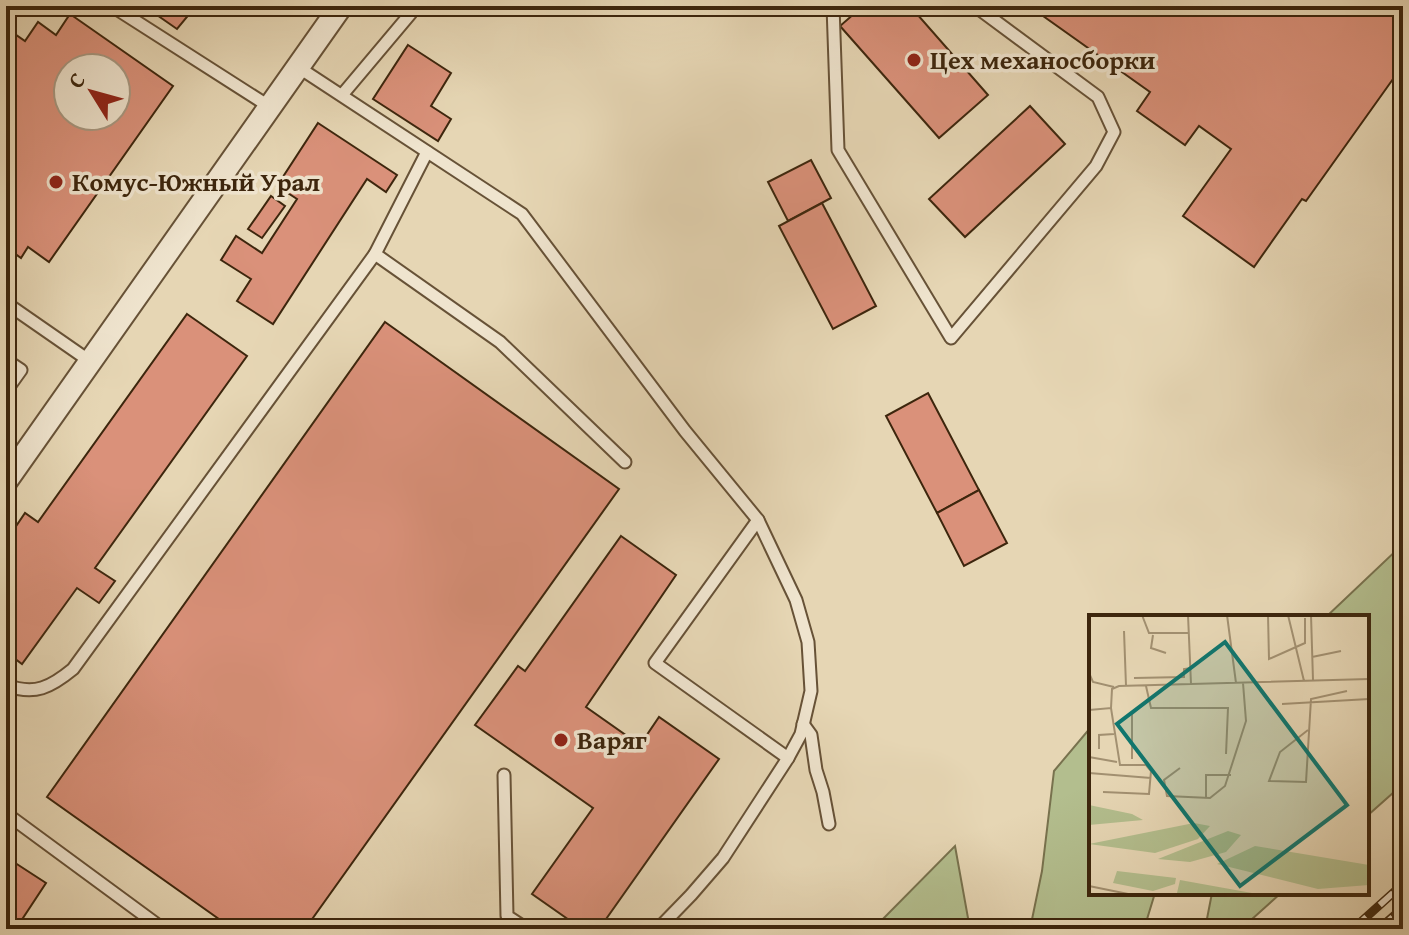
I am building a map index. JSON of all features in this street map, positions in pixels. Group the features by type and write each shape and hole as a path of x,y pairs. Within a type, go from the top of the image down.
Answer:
{"street":[{"path":"6,481 341,6"}],"lane":[{"path":"112,6 270,107"},
{"path":"833,6 838,150 951,338 1096,166 1114,132 1098,97 975,6"},
{"path":"342,95 411,13"},
{"path":"298,67 522,214 685,431 758,520 796,600 808,642 811,691 801,734 723,858 658,929"},
{"path":"6,685 16,689 37,689 54,684 73,669 375,254 427,152"},
{"path":"375,254 500,342 625,462"},
{"path":"6,303 91,362"},
{"path":"6,360 21,370 6,391"},
{"path":"758,520 655,663 788,758"},
{"path":"803,724 811,735 829,824"},
{"path":"504,775 507,916 527,929"},
{"path":"6,787 8,815 163,929"}],"green space":[{"path":"1403,544 1403,784 1369,814 1369,615 1328,615"},
{"path":"1089,729 1089,895 1154,895 1144,929 1030,929 1042,871 1054,771"},
{"path":"955,846 970,929 873,929"},
{"path":"1212,895 1279,895 1241,929 1205,929"}],"building":[{"path":"144,6 196,6 177,29"},
{"name":"Цех механосборки","path":"863,6 910,6 988,95 939,138 840,26"},
{"path":"1029,6 1392,6 1403,14 1403,65 1306,201 1302,199 1254,267 1183,216 1231,149 1199,126 1185,145 1137,111 1150,92"},
{"name":"Комус-Южный Урал","path":"70,14 124,52 52,52 52,132 132,132 132,57 173,86 49,262 28,247 21,258 6,250 6,28 25,41 38,22 56,35"},
{"path":"408,45 451,73 431,106 451,119 438,141 373,99"},
{"path":"1030,106 1065,144 965,237 929,199"},
{"path":"318,123 397,175 386,192 367,179 273,324 237,301 251,279 221,260 236,236 262,253 297,199 277,186"},
{"path":"811,160 831,198 788,221 768,182"},
{"path":"271,196 285,206 262,238 248,229"},
{"path":"822,203 876,306 833,329 779,226"},
{"path":"187,314 247,356 95,568 115,581 99,603 77,588 22,664 6,652 6,554 12,546 6,541 25,513 38,522"},
{"path":"385,322 619,489 305,929 233,929 47,797"},
{"path":"928,393 979,490 937,513 886,416"},
{"path":"979,490 1007,543 964,566 937,513"},
{"path":"621,536 676,575 586,707 640,745 659,717 719,759 599,929 582,929 532,894 593,808 475,725 518,666 525,671"},
{"path":"6,857 46,883 17,927 6,919"}],"railway":[{"path":"1353,929 1403,884"},
{"path":"1379,929 1403,908"}],"place":[{"name":"Цех механосборки","path":"914,60"},
{"name":"Комус-Южный Урал","path":"56,182"},
{"name":"Варяг","path":"561,740"}]}
